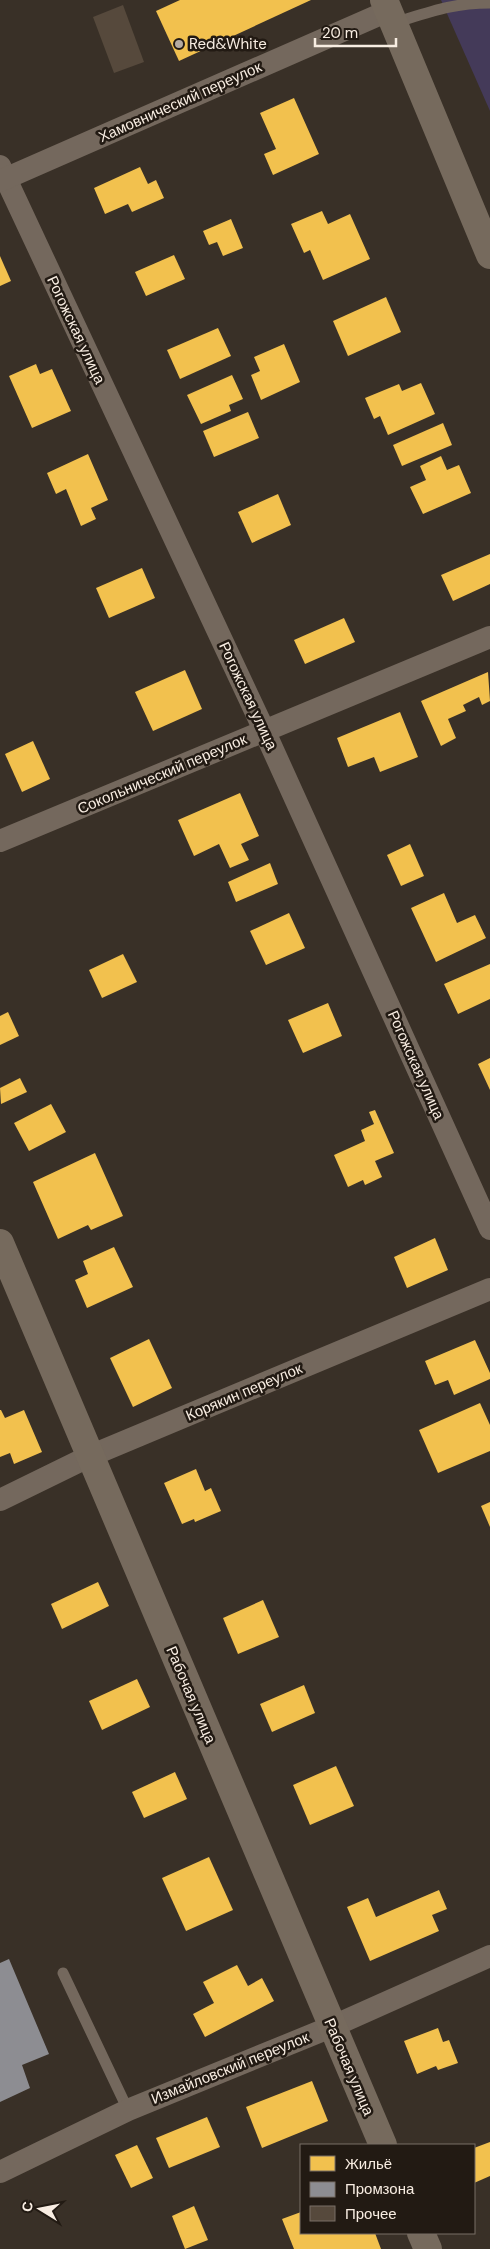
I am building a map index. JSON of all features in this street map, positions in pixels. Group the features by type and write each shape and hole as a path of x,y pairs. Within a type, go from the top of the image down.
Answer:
{"main road":[{"path":"388,12 490,255"},
{"name":"Рабочая улица","path":"0,1243 382,2144"},
{"path":"421,2234 428,2249"}],"street":[{"name":"Хамовнический переулок","path":"2,175 388,12"},
{"name":"Рогожская улица","path":"2,175 264,730 490,1229"},
{"name":"Сокольнический переулок","path":"0,841 490,637"},
{"name":"Корякин переулок","path":"0,1500 90,1456 490,1288"},
{"name":"Измайловский переулок","path":"0,2172 128,2110 331,2028 490,1956"}],"lane":[{"path":"388,12 444,7 463,3 490,3"},
{"path":"63,1973 128,2110"}],"shaded area":[{"path":"441,0 490,0 490,111"}],"building: Жильё":[{"path":"180,0 311,0 179,61 156,11"},
{"path":"294,98 319,154 273,175 264,154 276,149 260,113"},
{"path":"140,167 148,184 156,180 164,198 132,212 128,204 105,214 94,188"},
{"path":"322,211 328,224 350,214 370,259 323,280 310,250 304,253 291,224"},
{"path":"231,219 243,248 223,256 217,242 209,245 203,231"},
{"path":"174,255 185,279 146,296 135,272"},
{"path":"0,256 11,281 0,286"},
{"path":"386,297 401,332 348,356 333,321"},
{"path":"218,328 231,356 180,379 167,350"},
{"path":"284,344 300,382 261,400 251,375 260,371 254,357"},
{"path":"36,364 40,374 52,369 71,411 32,428 9,376"},
{"path":"232,375 243,399 229,405 231,411 201,424 187,395"},
{"path":"421,383 435,414 388,435 380,416 374,419 365,398 399,384 402,391"},
{"path":"248,412 259,438 214,457 203,431"},
{"path":"443,423 452,445 402,466 393,445"},
{"path":"88,454 108,500 91,508 96,519 81,526 66,489 56,494 47,473"},
{"path":"441,456 447,470 459,465 471,493 423,514 410,487 426,480 420,466"},
{"path":"278,494 291,525 252,543 238,512"},
{"path":"490,554 490,584 453,601 441,575"},
{"path":"142,568 155,598 109,618 96,588"},
{"path":"344,618 355,642 305,664 294,640"},
{"path":"185,670 202,709 153,731 135,692"},
{"path":"488,672 490,701 482,705 479,697 463,705 466,711 448,719 456,738 441,746 421,701"},
{"path":"400,712 418,757 380,772 374,757 348,767 337,738"},
{"path":"33,741 50,779 22,792 5,754"},
{"path":"240,793 259,836 241,844 249,860 230,868 219,844 194,856 178,820"},
{"path":"410,844 424,876 401,886 387,855"},
{"path":"270,863 278,884 236,902 228,882"},
{"path":"444,893 457,923 475,915 486,938 436,962 411,908"},
{"path":"289,913 305,948 266,965 250,931"},
{"path":"123,954 137,982 102,998 89,970"},
{"path":"490,964 490,999 458,1014 444,984"},
{"path":"328,1003 342,1036 303,1053 288,1020"},
{"path":"8,1012 19,1036 0,1045 0,1016"},
{"path":"490,1058 490,1090 478,1064"},
{"path":"20,1078 27,1092 1,1104 0,1088"},
{"path":"51,1104 66,1132 29,1151 14,1123"},
{"path":"375,1110 394,1153 375,1161 382,1177 365,1185 363,1180 348,1187 334,1155 365,1141 361,1130 374,1124 369,1112"},
{"path":"95,1153 123,1216 91,1230 88,1225 58,1239 33,1182"},
{"path":"435,1238 448,1270 407,1288 394,1257"},
{"path":"114,1247 133,1287 87,1308 75,1280 88,1274 83,1261"},
{"path":"149,1339 172,1388 133,1407 110,1358"},
{"path":"475,1340 490,1373 490,1379 454,1395 448,1380 435,1385 425,1361"},
{"path":"480,1403 490,1425 490,1451 438,1473 419,1430"},
{"path":"0,1410 5,1418 24,1410 42,1452 14,1464 10,1453 0,1457"},
{"path":"196,1469 205,1491 211,1488 221,1511 195,1522 194,1519 182,1524 164,1483"},
{"path":"490,1502 490,1527 481,1506"},
{"path":"98,1582 109,1606 62,1629 51,1604"},
{"path":"263,1600 279,1637 238,1654 223,1618"},
{"path":"137,1679 150,1707 102,1730 89,1701"},
{"path":"304,1685 315,1713 272,1732 260,1704"},
{"path":"336,1766 354,1806 310,1825 293,1785"},
{"path":"175,1772 187,1799 144,1818 132,1792"},
{"path":"209,1857 233,1910 186,1931 162,1878"},
{"path":"439,1890 447,1909 432,1915 439,1931 370,1961 347,1907 368,1898 376,1917"},
{"path":"237,1965 248,1986 262,1978 274,2001 205,2037 193,2014 214,2003 203,1982"},
{"path":"438,2028 443,2042 449,2040 458,2063 438,2070 436,2066 417,2074 404,2041"},
{"path":"312,2081 328,2121 262,2148 246,2107"},
{"path":"207,2117 220,2147 169,2168 156,2138"},
{"path":"490,2142 490,2176 475,2183 475,2148"},
{"path":"137,2145 153,2178 131,2188 115,2155"},
{"path":"194,2206 208,2240 185,2249 172,2216"},
{"path":"300,2212 300,2234 375,2234 381,2249 294,2249 282,2219"}],"building: Промзона":[{"path":"9,1959 49,2054 22,2065 30,2088 0,2102 0,1963"}],"building: Прочее":[{"path":"123,5 144,62 114,73 93,17"}],"place":[{"name":"Red&White","path":"179,44"}]}
